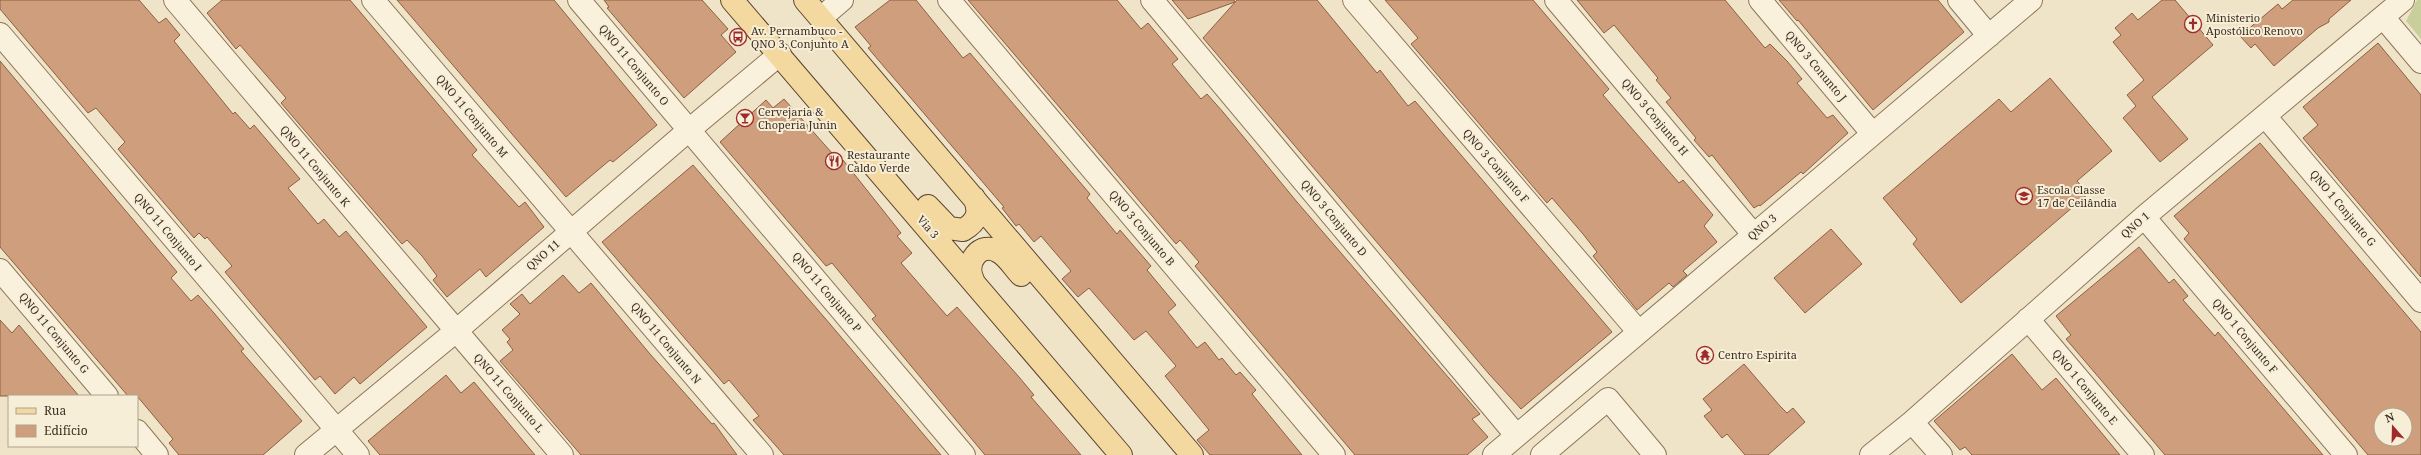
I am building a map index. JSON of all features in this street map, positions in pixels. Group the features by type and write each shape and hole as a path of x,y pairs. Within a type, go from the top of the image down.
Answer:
{"main road":[{"name":"Via 3","path":"732,0 817,97 1121,455"},
{"path":"805,0 1192,455"},
{"path":"817,97 864,130 949,228 963,230 974,222 978,210 974,198"},
{"path":"973,280 969,268 975,255 986,249 1000,252 1086,351 1148,403"}],"street":[{"name":"QNO 11 Conjunto K","path":"175,0 456,331"},
{"name":"QNO 11 Conjunto M","path":"373,0 571,231"},
{"name":"QNO 11 Conjunto O","path":"579,0 689,130"},
{"path":"820,18 842,0"},
{"name":"QNO 3 Conjunto B","path":"949,0 1334,455"},
{"name":"QNO 3 Conjunto D","path":"1152,0 1516,435"},
{"name":"QNO 3 Conjunto F","path":"1354,0 1638,331"},
{"name":"QNO 3 Conjunto H","path":"1556,0 1753,234"},
{"name":"QNO 3 Conunto J","path":"1760,0 1872,133"},
{"path":"1959,0 1989,36"},
{"name":"QNO 3","path":"1494,455 1638,331 2031,0"},
{"name":"QNO 1","path":"1871,455 1912,422 2144,217 2403,0"},
{"path":"2383,17 2421,62"},
{"name":"QNO 11 Conjunto I","path":"0,34 358,455"},
{"name":"QNO 11","path":"306,455 456,331 689,130 780,54"},
{"name":"QNO 1 Conjunto G","path":"2265,116 2421,301"},
{"name":"QNO 11 Conjunto P","path":"689,130 964,455"},
{"name":"QNO 1 Conjunto F","path":"2144,217 2346,455"},
{"name":"QNO 11 Conjunto N","path":"571,231 762,455"},
{"name":"QNO 11 Conjunto G","path":"0,270 106,395"},
{"name":"QNO 1 Conjunto E","path":"2028,319 2143,455"},
{"name":"QNO 11 Conjunto L","path":"456,331 562,455"},
{"path":"1542,455 1608,399 1655,455"},
{"path":"1912,422 1940,455"},
{"path":"138,432 157,455"}],"green space":[{"path":"2417,0 2421,0 2421,39 2406,21"}],"building":[{"path":"0,0 139,0 159,23 166,18 180,35 174,41 233,114 235,112 250,129 254,125 300,179 288,188 318,224 324,219 339,237 346,231 427,327 360,384 354,377 335,394 320,376 315,380 225,272 232,266 207,237 205,239 199,233 194,238 118,149 125,142 96,108 88,113 0,9"},
{"path":"222,0 350,0 477,150 472,155 519,207 525,202 544,227 486,277 480,269 447,297 433,280 437,276 422,256 407,240 402,244 281,103 286,98 240,45 236,49 207,13"},
{"path":"397,0 554,0 657,125 613,162 610,160 566,197"},
{"path":"604,0 702,0 728,29 721,35 736,52 684,98 607,8 609,7"},
{"path":"890,0 916,0 963,58 970,53 1090,194 1087,198 1117,234 1120,230 1151,266 1147,270 1176,305 1168,312 1197,348 1205,342 1219,360 1222,358 1236,375 1240,372 1256,390 1252,394 1302,455 1210,455 1197,440 1209,430 1165,376 1176,366 1146,331 1134,340 1089,288 1078,297 1062,279 1071,271 1041,236 1034,242 1019,224 1016,226 1002,208 1004,207 868,48 871,46 855,27"},
{"path":"968,0 1117,0 1141,29 1148,23 1178,59 1172,64 1201,99 1207,94 1223,112 1297,202 1480,414 1472,419 1488,437 1467,455 1355,455 1195,266 1199,262 1180,240 1176,244"},
{"path":"1172,0 1234,0 1235,2 1188,19"},
{"path":"1237,0 1317,0 1377,73 1380,70 1408,106 1415,101 1612,332 1521,409 1489,374 1203,38"},
{"path":"1385,0 1533,0 1609,89 1603,95 1679,183 1683,180 1713,215 1704,226 1717,242 1683,271 1687,275 1673,287 1669,283 1637,310 1593,256 1597,252 1583,234 1552,198 1547,203 1411,44 1418,38"},
{"path":"1577,0 1725,0 1765,48 1770,44 1787,61 1802,79 1797,83 1827,118 1833,115 1848,133 1803,174 1801,172 1760,206 1759,205 1754,208 1712,155 1709,157 1694,140 1696,138 1666,102 1671,98 1656,80 1658,78 1614,25 1604,33"},
{"path":"1779,0 1938,0 1964,32 1873,110 1798,20 1797,21"},
{"path":"2162,0 2175,0 2213,45 2152,97 2188,139 2160,162 2123,118 2136,106 2127,95 2144,80 2113,42 2121,35 2115,28 2132,13 2138,20"},
{"path":"2293,0 2351,0 2329,19 2329,22 2318,28 2274,66 2255,44 2251,48 2240,36 2278,4 2282,9"},
{"path":"2378,43 2421,95 2421,277 2303,138 2318,125 2303,107"},
{"path":"0,61 177,272 171,278 191,301 198,295 244,349 241,351 302,421 263,455 179,455 169,443 173,439 138,397 138,395 127,395 0,247"},
{"name":"Escola Classe 17 de Ceilândia","path":"2050,78 2112,151 2077,181 2088,194 1961,303 1913,244 1917,239 1883,198 1999,99 2011,112"},
{"path":"784,99 840,162 843,160 901,233 897,236 912,253 901,263 947,316 957,307 1019,377 1034,395 1031,397 1081,455 985,455 872,319 876,316 832,263 826,266 720,142 766,100 773,108"},
{"path":"2260,143 2421,332 2421,455 2368,455 2184,239 2189,233 2174,216"},
{"path":"693,165 941,455 784,455 753,420 759,416 729,380 724,384 602,242"},
{"path":"1831,229 1862,264 1805,313 1774,278"},
{"path":"2139,247 2169,283 2174,279 2188,296 2183,300 2215,336 2218,332 2323,455 2165,455 2066,339 2071,335 2056,316"},
{"path":"563,275 579,293 591,283 650,354 712,424 714,423 737,455 581,455 500,361 513,350 507,342 510,339 502,330 520,314 510,304 522,294 530,304"},
{"path":"0,320 12,333 19,325 78,395 8,395 0,396"},
{"path":"2012,354 2042,390 2056,378 2120,455 1972,455 1965,447 1960,450 1934,421"},
{"path":"1744,364 1787,413 1793,408 1805,422 1768,455 1745,455 1727,434 1722,438 1704,416 1712,410 1703,399"},
{"path":"446,375 461,393 474,382 535,455 380,455 368,441"}],"place":[{"name":"Ministerio Apostólico Renovo","path":"2193,24"},
{"name":"Av. Pernambuco - QNO 3, Conjunto A","path":"738,37"},
{"name":"Cervejaria & Choperia Junin","path":"745,118"},
{"name":"Restaurante Caldo Verde","path":"834,161"},
{"name":"Escola Classe 17 de Ceilândia","path":"2024,196"},
{"name":"Centro Espirita","path":"1705,355"}]}
